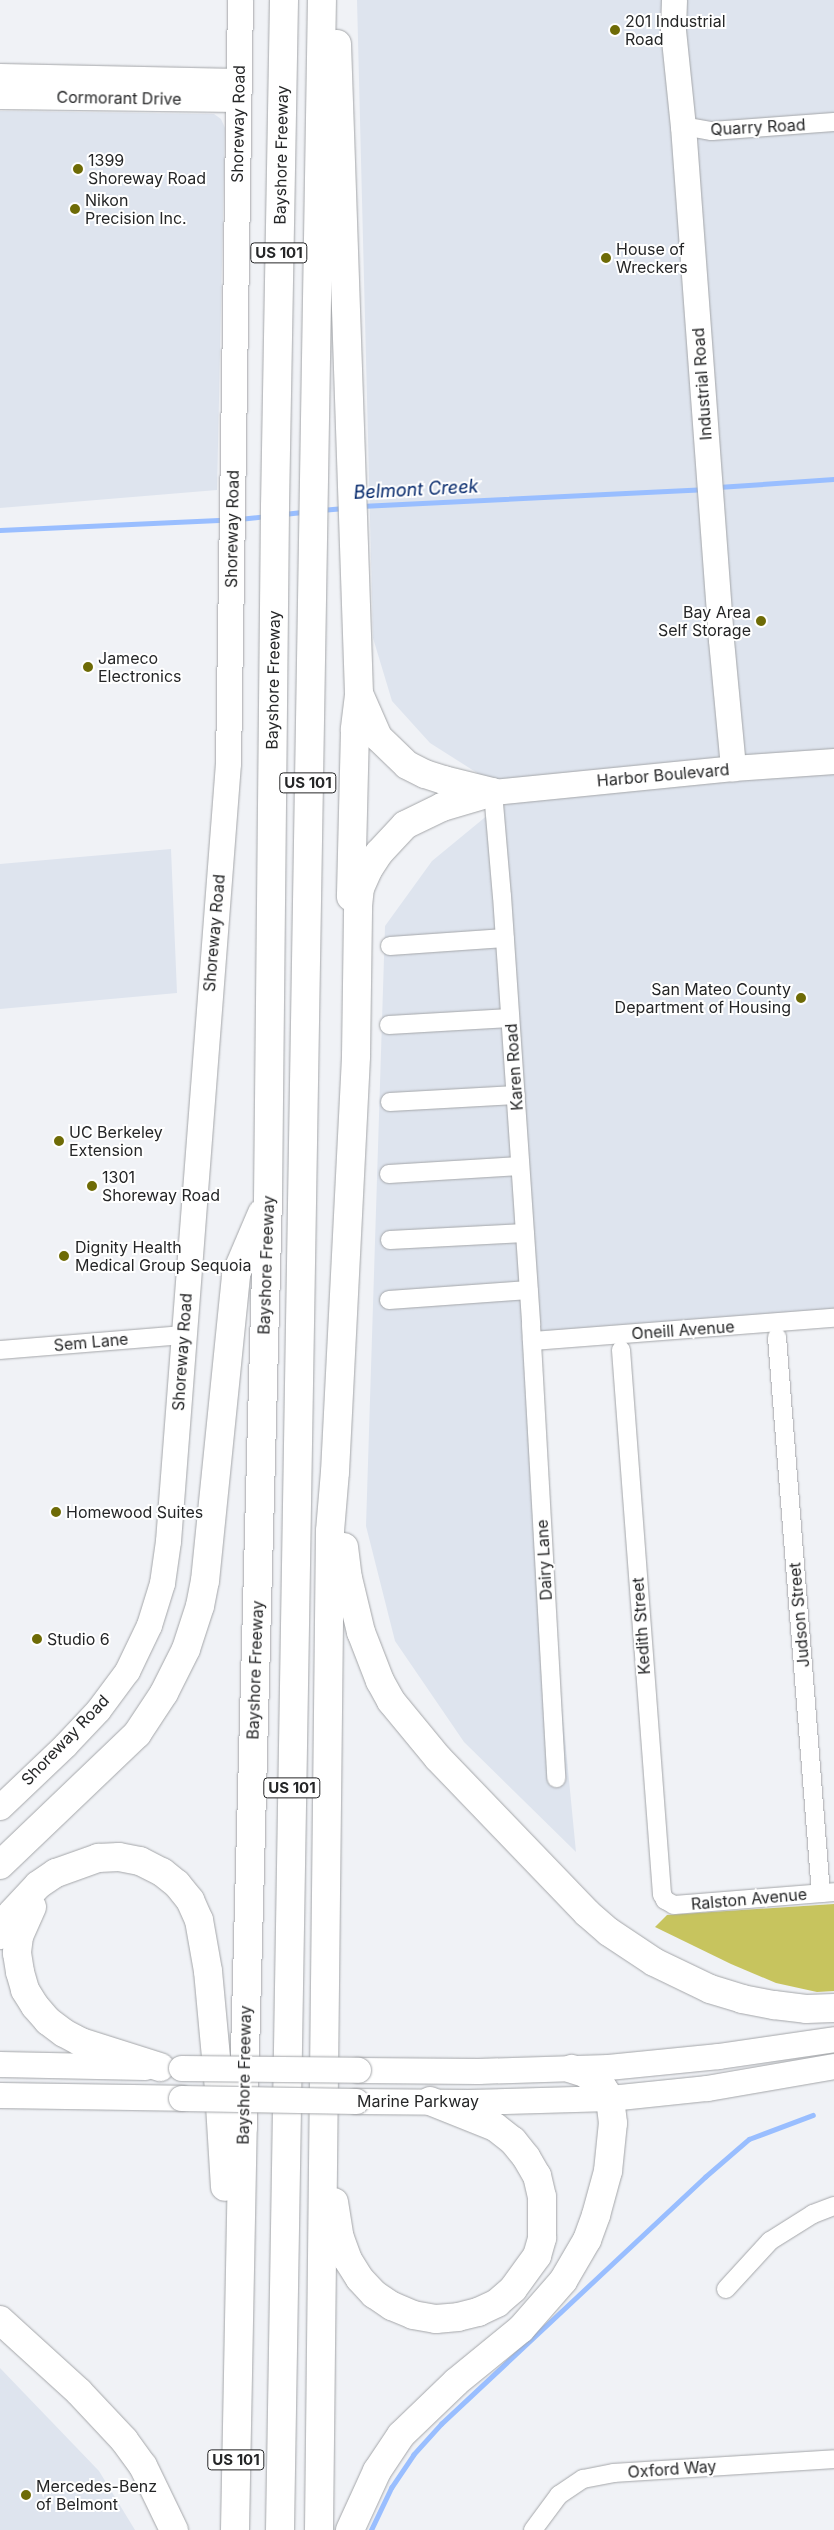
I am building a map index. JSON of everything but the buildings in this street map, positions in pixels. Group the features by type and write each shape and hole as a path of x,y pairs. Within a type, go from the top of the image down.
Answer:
{"highway":[{"name":"Bayshore Freeway","path":"235,2530 268,1200 275,515 284,0"},
{"name":"Bayshore Freeway","path":"280,2530 322,0"},
{"path":"334,0 340,77 359,695 355,730 349,968 356,1056"},
{"path":"359,695 378,737 406,765 431,776 493,792"},
{"path":"319,2530 322,2166 325,2141 325,1918 330,1531 335,1472 356,1056 358,906 360,888 368,870 379,853 405,825 442,807 493,792"},
{"path":"0,1865 137,1734 164,1693 186,1649 200,1606 205,1581 236,1274 268,1200"},
{"path":"335,1472 348,1578 361,1632 380,1681 392,1701 438,1758 588,1913 609,1932 654,1962 710,1989 742,1999 806,2009 834,2008"},
{"path":"0,1934 12,1913 24,1898 44,1881 69,1868 98,1858 140,1861 162,1872 178,1884 190,1900 198,1920 208,1972 218,2070 237,2390"},
{"path":"69,1868 48,1886 25,1919 19,1936 17,1953 25,1990 48,2021 64,2033 81,2042 171,2068"},
{"path":"350,2530 377,2470 401,2436 456,2382 521,2329 557,2288 575,2261 596,2215 608,2171 613,2123 610,2098 595,2080 572,2069"},
{"path":"325,2141 340,2238 348,2260 360,2279 386,2302 413,2315 436,2319 458,2318 478,2312 497,2303 514,2289 537,2256 542,2238 542,2197 537,2176 526,2157 513,2141 495,2127 430,2101"},
{"path":"0,2320 80,2392 124,2440 143,2466 174,2530"}],"main road":[{"name":"Shoreway Road","path":"0,1807 98,1710 127,1671 149,1625 162,1583 168,1541 228,763 240,0"},
{"name":"Industrial Road","path":"674,0 673,30 683,126 710,502 733,768"},
{"name":"Cormorant Drive","path":"0,76 238,90"},
{"name":"Cormorant Drive","path":"0,96 238,90"},
{"name":"Harbor Boulevard","path":"493,792 733,768 834,761"},
{"name":"Marine Parkway","path":"0,2064 358,2070 572,2069 682,2060 834,2039"},
{"name":"Marine Parkway","path":"0,2095 356,2101 610,2098 717,2087 834,2066"}],"street":[{"name":"Quarry Road","path":"683,126 712,131 834,122"},
{"name":"Karen Road","path":"493,792 505,938 532,1342"},
{"path":"390,946 505,938"},
{"path":"389,1025 510,1018"},
{"path":"390,1102 516,1094"},
{"path":"389,1174 520,1166"},
{"path":"390,1240 525,1233"},
{"path":"389,1300 529,1290"},
{"name":"Oneill Avenue","path":"532,1342 834,1318"},
{"name":"Sem Lane","path":"0,1350 183,1335"},
{"name":"Judson Street","path":"777,1337 827,1892"},
{"name":"Dairy Lane","path":"532,1342 556,1778"},
{"name":"Kedith Street","path":"621,1350 660,1888 665,1900"},
{"name":"Ralston Avenue","path":"665,1900 674,1905 827,1892"},
{"path":"726,2289 770,2241 813,2214 834,2206"},
{"name":"Oxford Way","path":"533,2530 560,2495 583,2479 614,2472 834,2459"}],"shaded area":[{"path":"357,0 834,0 834,1317 527,1349 576,1852 464,1742 395,1641 366,1526 385,926 432,861 512,795 430,743 392,701 373,638"},
{"path":"0,111 214,114 221,119 225,128 217,490 0,508"},
{"path":"171,849 177,993 0,1009 0,864"},
{"path":"834,1904 834,1991 817,1992 776,1983 731,1964 655,1927 667,1915"},
{"path":"0,2368 99,2471 135,2530 0,2530"}],"waterway":[{"name":"Belmont Creek","path":"718,487 834,479"},
{"name":"Belmont Creek","path":"361,506 703,489"},
{"name":"Belmont Creek","path":"321,510 344,508"},
{"name":"Belmont Creek","path":"284,514 304,512"},
{"name":"Belmont Creek","path":"239,519 266,516"},
{"name":"Belmont Creek","path":"0,530 224,520"},
{"path":"371,2530 391,2488 413,2455 441,2424 705,2177 749,2139 813,2115"}],"place":[{"name":"201 Industrial Road","path":"615,30"},
{"name":"1399 Shoreway Road","path":"78,169"},
{"name":"Nikon Precision Inc.","path":"75,209"},
{"name":"House of Wreckers","path":"606,258"},
{"name":"Bay Area Self Storage","path":"761,621"},
{"name":"Jameco Electronics","path":"88,667"},
{"name":"San Mateo County Department of Housing","path":"801,998"},
{"name":"UC Berkeley Extension","path":"59,1141"},
{"name":"1301 Shoreway Road","path":"92,1186"},
{"name":"Dignity Health Medical Group Sequoia","path":"64,1256"},
{"name":"Homewood Suites","path":"56,1512"},
{"name":"Studio 6","path":"37,1639"},
{"name":"Mercedes-Benz of Belmont","path":"26,2495"}]}
